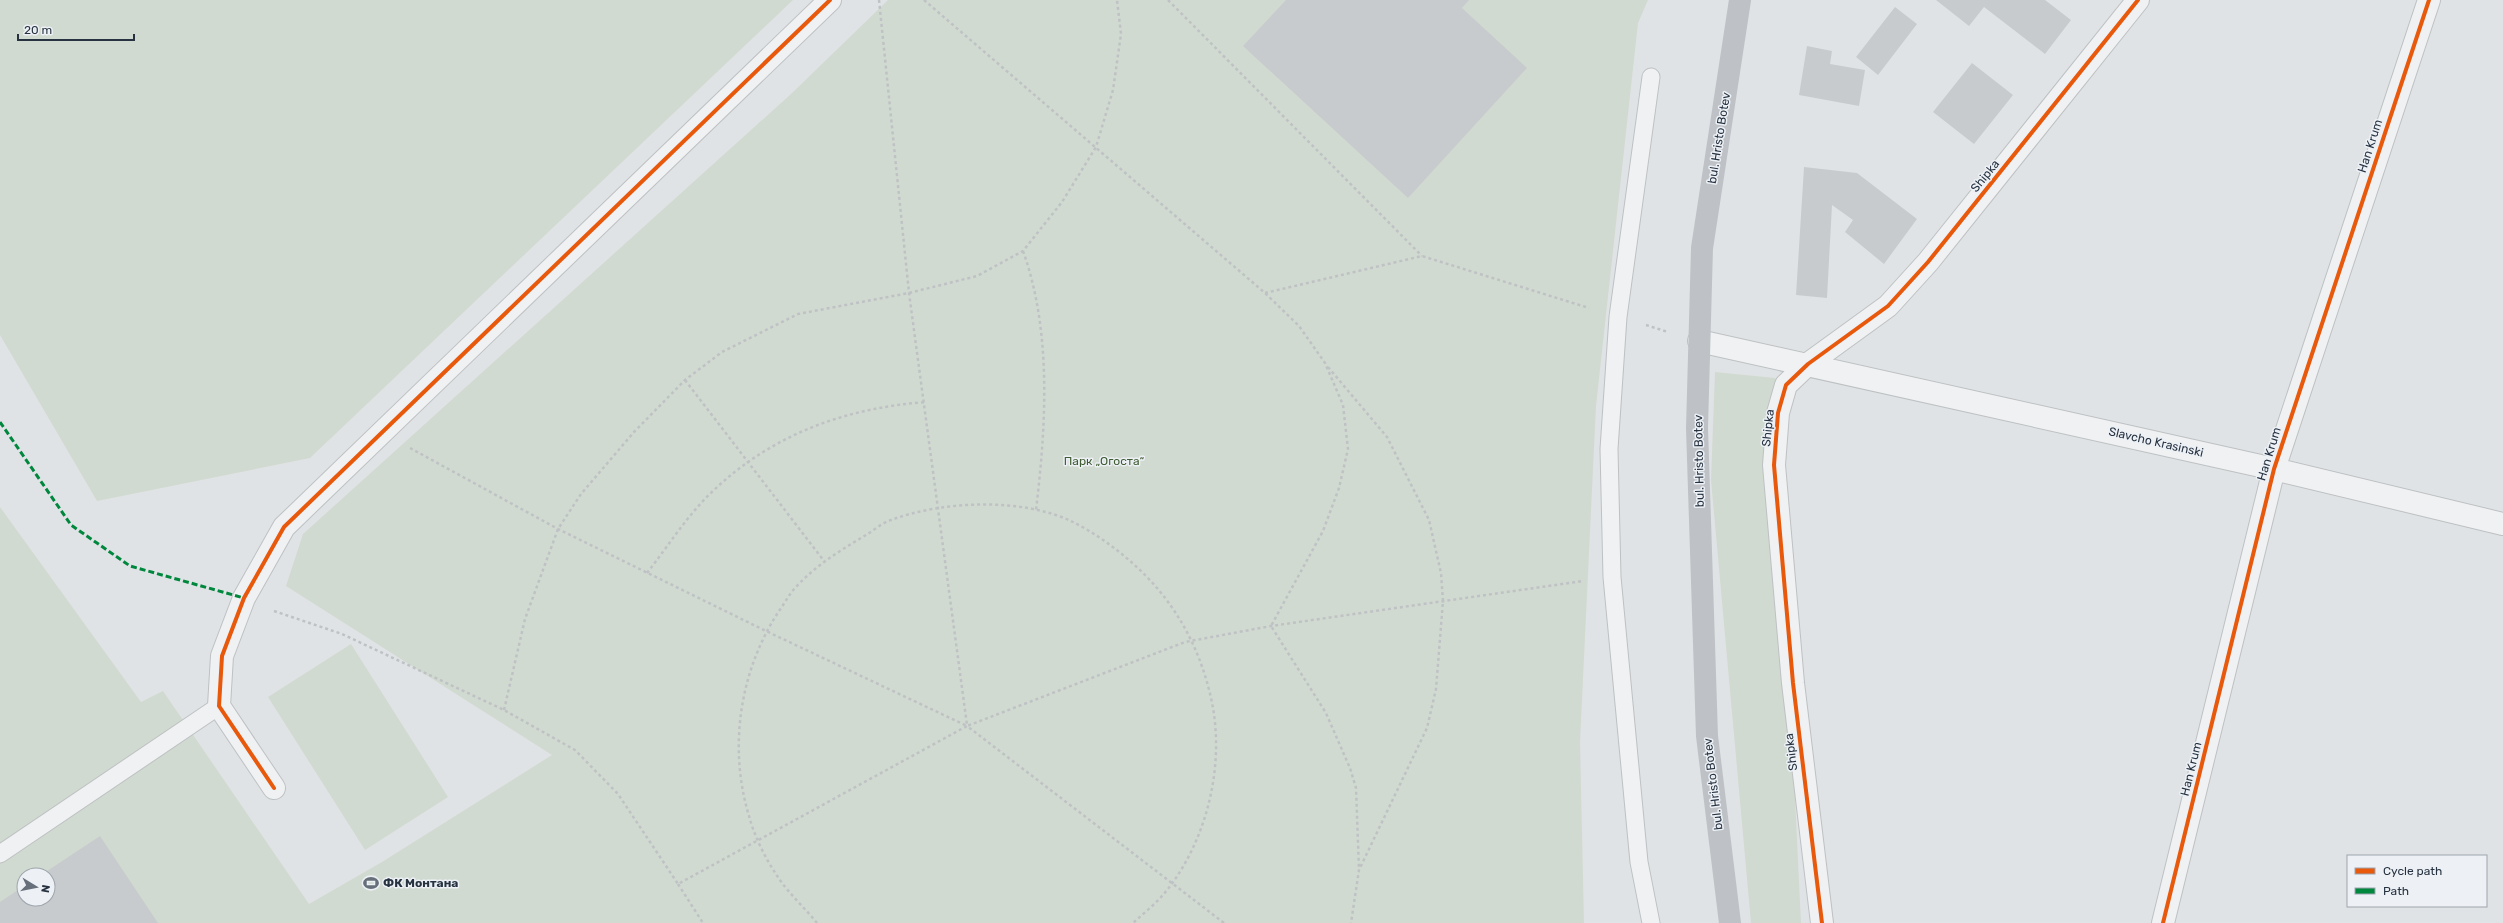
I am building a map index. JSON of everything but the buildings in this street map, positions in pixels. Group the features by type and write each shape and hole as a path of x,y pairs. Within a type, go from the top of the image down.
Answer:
{"street":[{"path":"274,788 219,706 222,656 244,598 284,527 830,0"},
{"name":"bul. Hristo Botev","path":"1730,923 1707,736 1697,428 1702,248 1740,0"},
{"name":"Shipka","path":"1822,923 1793,683 1774,465 1778,413 1786,385 1808,364 1888,306 1928,262 2138,0"},
{"name":"Han Krum","path":"2163,923 2274,469 2428,0"},
{"name":"Slavcho Krasinski","path":"1699,341 1808,364 2274,469 2503,524"}],"lane":[{"path":"1650,923 1639,862 1612,577 1609,449 1618,317 1651,77"},
{"path":"0,854 219,706"}],"path":[{"path":"879,0 909,293 926,402 967,726"},
{"path":"924,0 1265,293 1299,326 1325,363 1386,438 1429,520 1441,573 1443,601 1436,689 1427,728 1360,870"},
{"path":"504,710 525,619 558,529 581,494 614,455 685,380 722,352 798,314 909,293 976,276 1023,250 1062,202 1096,147 1113,90 1121,34 1117,0"},
{"path":"1168,0 1422,256 1699,341"},
{"path":"1023,250 1040,313 1043,431 1036,510"},
{"path":"1265,293 1309,281 1422,256"},
{"path":"1271,626 1323,531 1339,488 1348,449 1343,405 1325,363"},
{"path":"685,380 746,462 824,560"},
{"path":"647,573 713,490 746,462 799,432 829,420 873,408 926,402"},
{"path":"382,433 558,529 766,632 967,726 1224,923"},
{"path":"817,923 776,875 759,840 749,817 737,755 743,691 766,632 794,588 824,560 890,520 954,505 991,504 1036,510 1071,521 1112,545 1152,580 1184,622 1205,671 1215,717 1215,765 1207,811 1189,855 1171,883 1163,895 1133,923"},
{"path":"678,884 967,726 1192,641 1271,626 1612,577"},
{"path":"244,598 342,634 504,710 575,750 618,794 703,923"},
{"path":"1271,626 1326,713 1350,768 1356,788 1360,870 1351,923"}],"green space":[{"path":"0,0 793,0 310,458 97,501 0,335"},
{"name":"Парк „Огоста“","path":"888,0 1648,0 1638,23 1596,406 1580,742 1584,923 0,923 0,507 141,702 163,691 309,904 382,862 552,755 286,586 303,534 791,94"},
{"path":"1715,372 1775,378 1801,923 1751,923 1711,480"},
{"path":"351,644 448,797 365,850 268,697"}],"marked path":[{"path":"0,422 71,525 130,566 244,598"}],"cycle path":[{"path":"274,788 219,706 222,656 244,598 284,527 830,0"},
{"path":"1822,923 1793,683 1774,465 1778,413 1786,385 1808,364 1888,306 1928,262 2138,0"},
{"path":"2163,923 2274,469 2429,0"}],"place":[{"name":"ФК Монтана","path":"371,883"}]}
